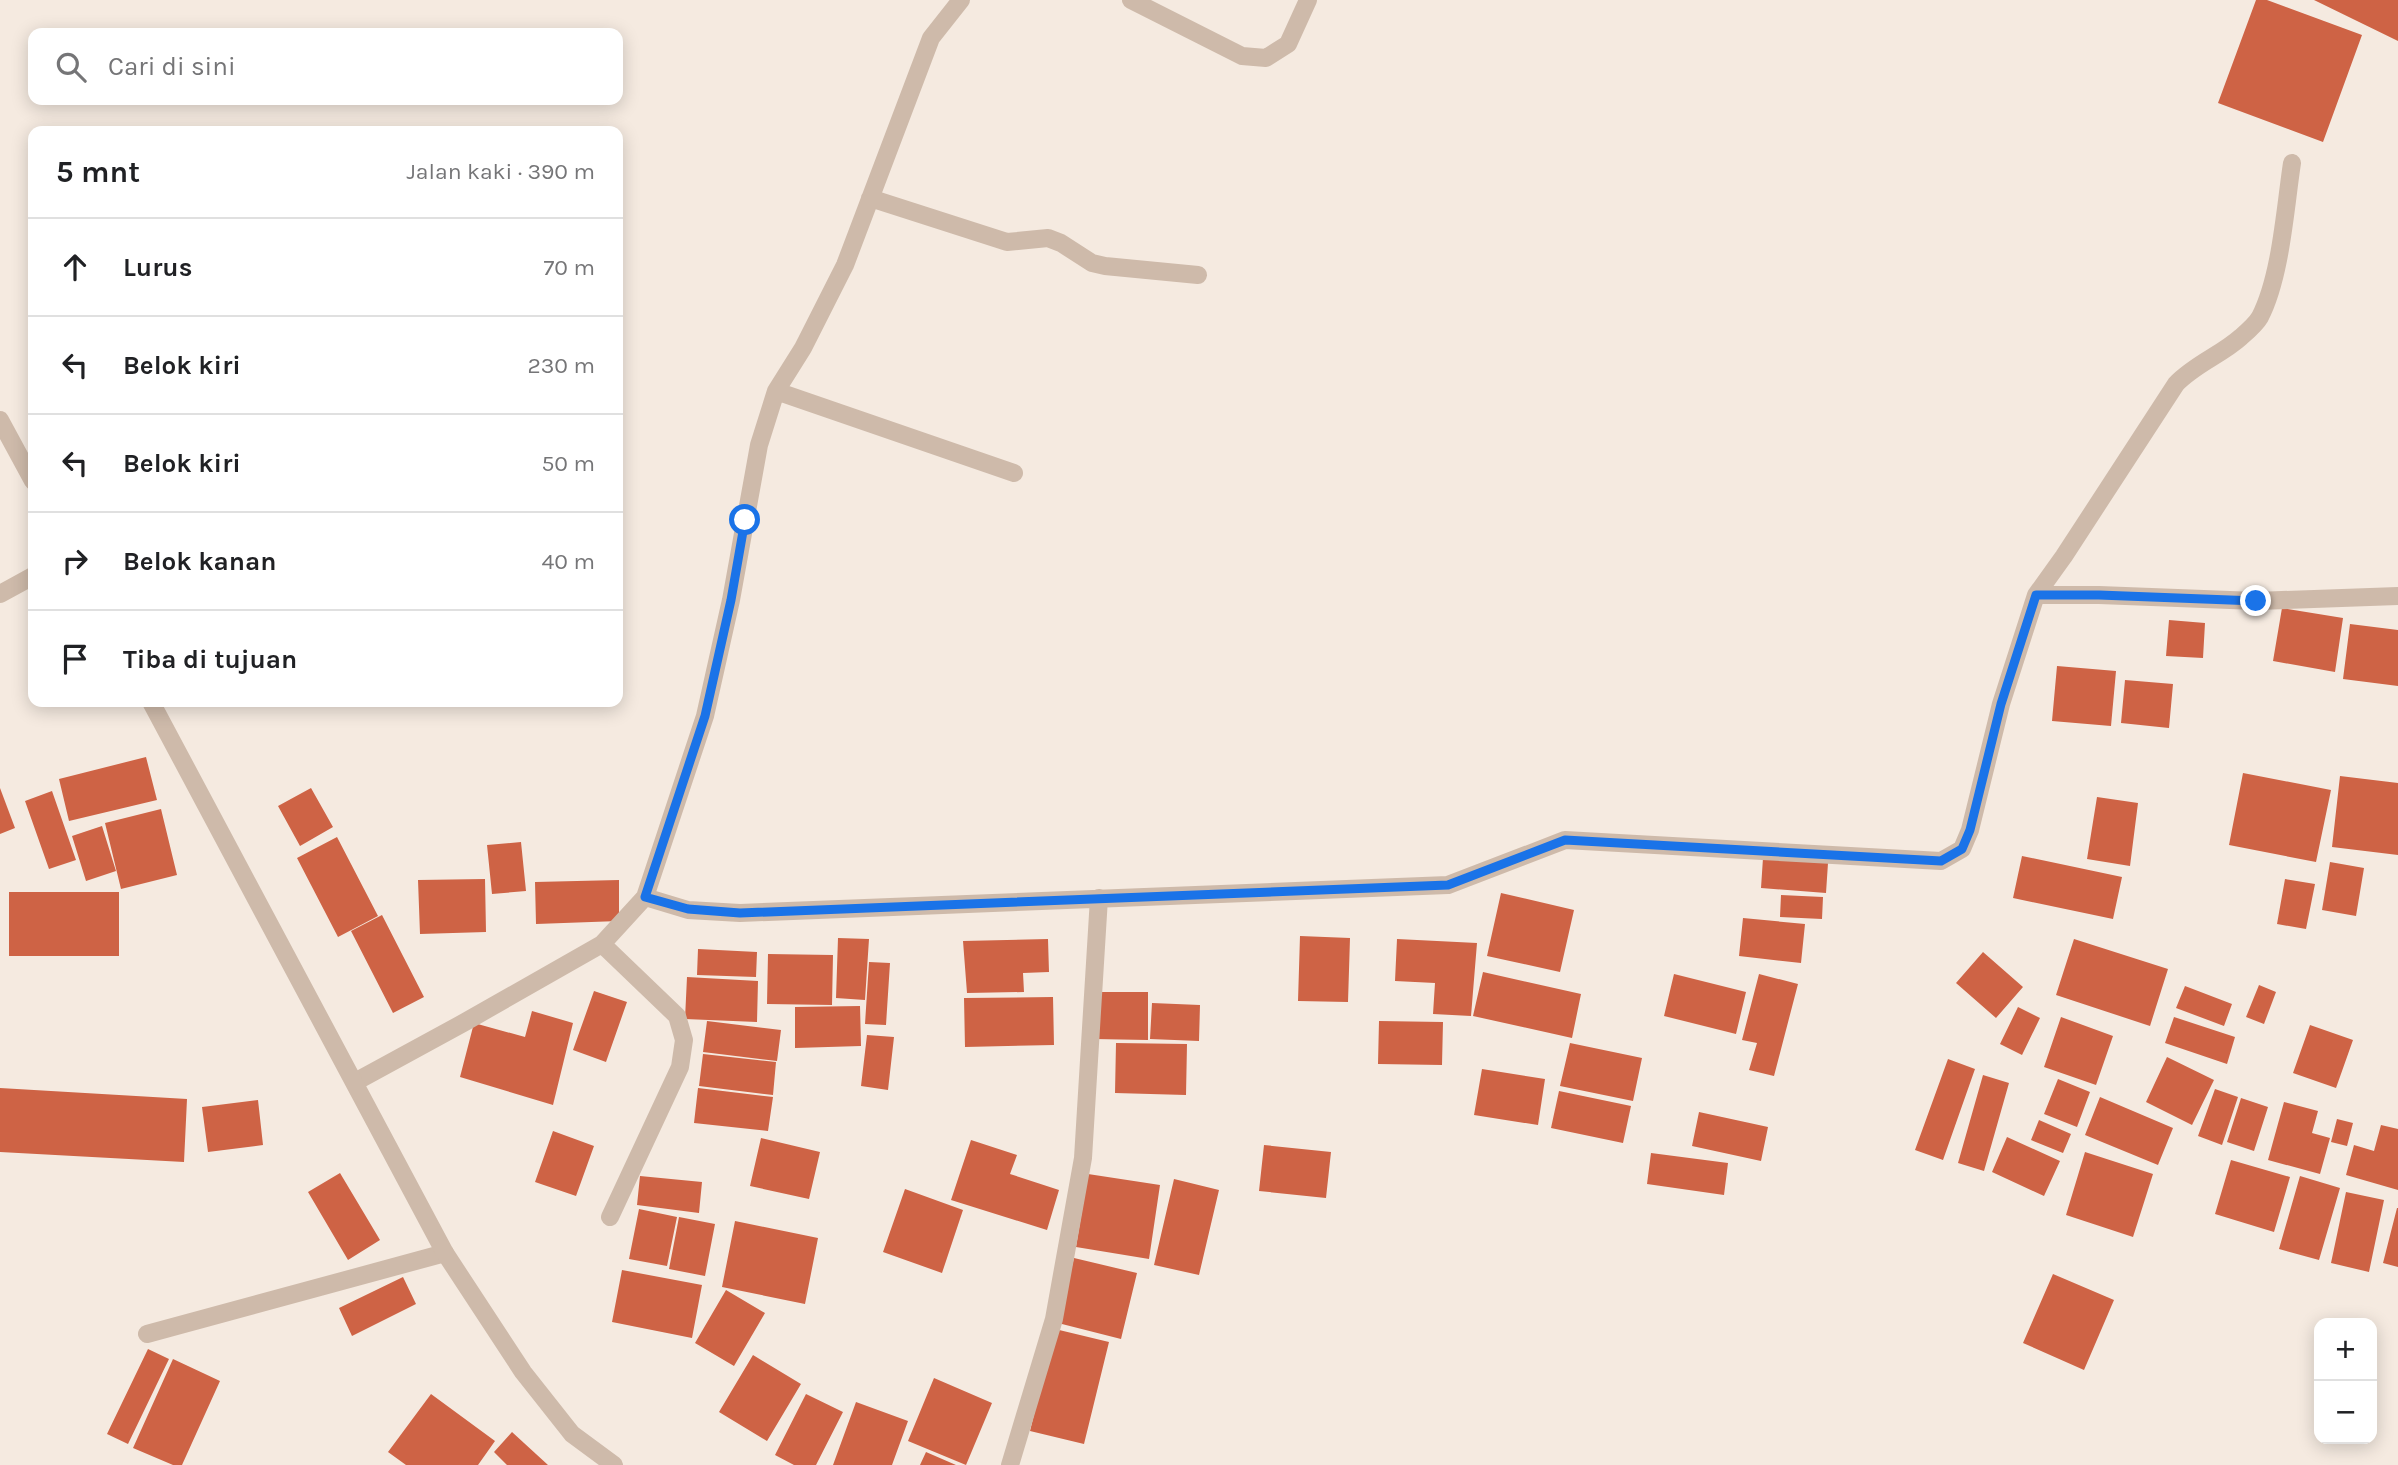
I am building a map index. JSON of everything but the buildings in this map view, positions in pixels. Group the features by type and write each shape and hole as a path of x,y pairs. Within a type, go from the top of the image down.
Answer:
{"street":[{"path":"355,1082 602,944 645,897 705,716 731,600 759,445 776,391 803,348 845,265 931,37 961,0"},
{"path":"1132,0 1242,56 1266,58 1288,44 1308,0"},
{"path":"645,897 688,909 740,913 1448,885 1565,840 1941,861 1962,849 1970,830 2001,704 2036,595 2176,384 2188,372 2241,337 2259,319 2270,289 2292,163"},
{"path":"870,198 1007,242 1048,238 1092,263 1199,275"},
{"path":"776,391 1014,473"},
{"path":"0,420 28,472"},
{"path":"0,594 28,579"},
{"path":"2036,595 2256,601 2398,596"},
{"path":"154,707 445,1253 523,1372 572,1434 614,1465"},
{"path":"1010,1465 1054,1319 1083,1158 1099,898"},
{"path":"602,944 677,1016 684,1040 680,1067 610,1217"},
{"path":"147,1334 445,1253"}],"route":[{"path":"745,520 731,600 705,716 645,897 688,909 740,913 1448,885 1565,840 1941,861 1962,849 1970,830 2001,704 2036,595 2256,601"}]}
